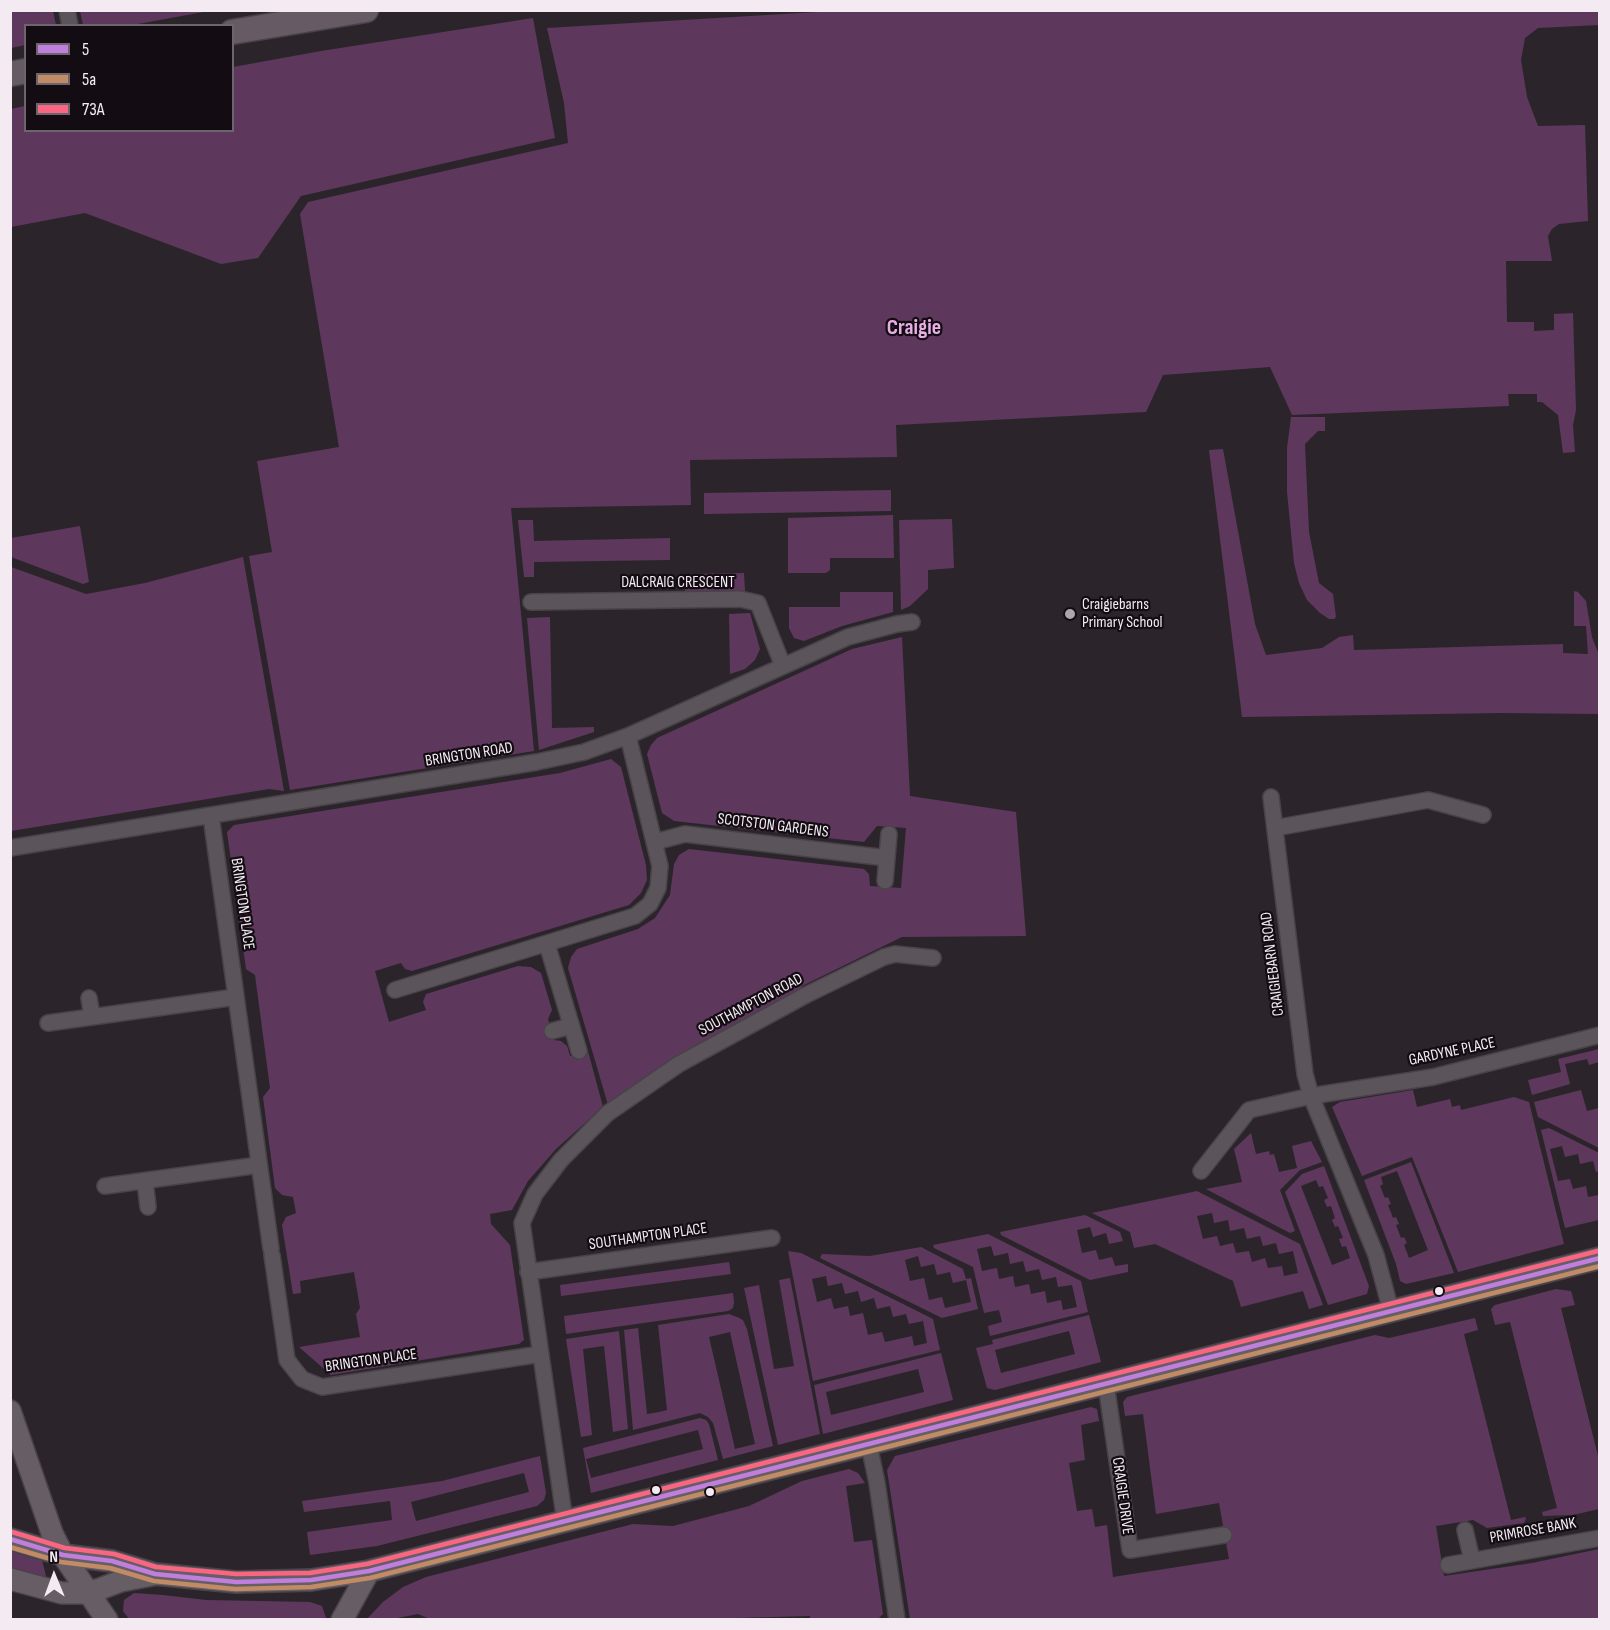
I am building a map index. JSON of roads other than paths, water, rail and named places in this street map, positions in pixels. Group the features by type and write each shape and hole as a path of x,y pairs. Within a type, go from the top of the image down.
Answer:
{"main road":[{"path":"234,32 366,10"}],"street":[{"name":"DALCRAIG CRESCENT","path":"531,602 740,599 758,603 783,666"},
{"name":"BRINGTON ROAD","path":"10,848 537,762 584,752 628,736 848,637 912,622"},
{"path":"395,990 635,916 650,904 658,888 660,866 628,736"},
{"name":"CRAIGIEBARN ROAD","path":"1271,797 1305,1074 1311,1096 1376,1255 1391,1311"},
{"path":"1275,828 1428,800 1483,815"},
{"name":"BRINGTON PLACE","path":"211,816 287,1360 302,1379 322,1387 540,1354"},
{"name":"SCOTSTON GARDENS","path":"655,842 684,834 887,858"},
{"path":"885,881 889,834"},
{"path":"547,944 579,1050"},
{"name":"SOUTHAMPTON ROAD","path":"565,1522 522,1223 535,1194 561,1160 608,1113 679,1064 806,995 884,957 895,954 933,957"},
{"path":"48,1023 236,997"},
{"path":"89,998 92,1017"},
{"path":"552,1031 571,1026"},
{"name":"GARDYNE PLACE","path":"1311,1096 1432,1077 1599,1035"},
{"path":"1201,1171 1250,1110 1311,1096"},
{"path":"105,1186 259,1165"},
{"path":"145,1180 148,1207"},
{"name":"SOUTHAMPTON PLACE","path":"528,1272 772,1238"},
{"path":"10,1539 63,1555 112,1561 155,1574 236,1582 311,1580 369,1571 1599,1258"},
{"name":"CRAIGIE DRIVE","path":"1106,1384 1130,1550 1224,1535"},
{"path":"10,1411 52,1533 63,1555 107,1620"},
{"path":"869,1444 897,1620"},
{"name":"PRIMROSE BANK","path":"1465,1530 1472,1560"},
{"name":"PRIMROSE BANK","path":"1448,1565 1599,1538"},
{"path":"342,1620 369,1571"},
{"path":"10,1579 62,1593 88,1593 121,1581 155,1574"}],"place":[{"name":"Craigiebarns Primary School","path":"1070,614"}],"district":[{"name":"Craigie","path":"914,328"}]}
